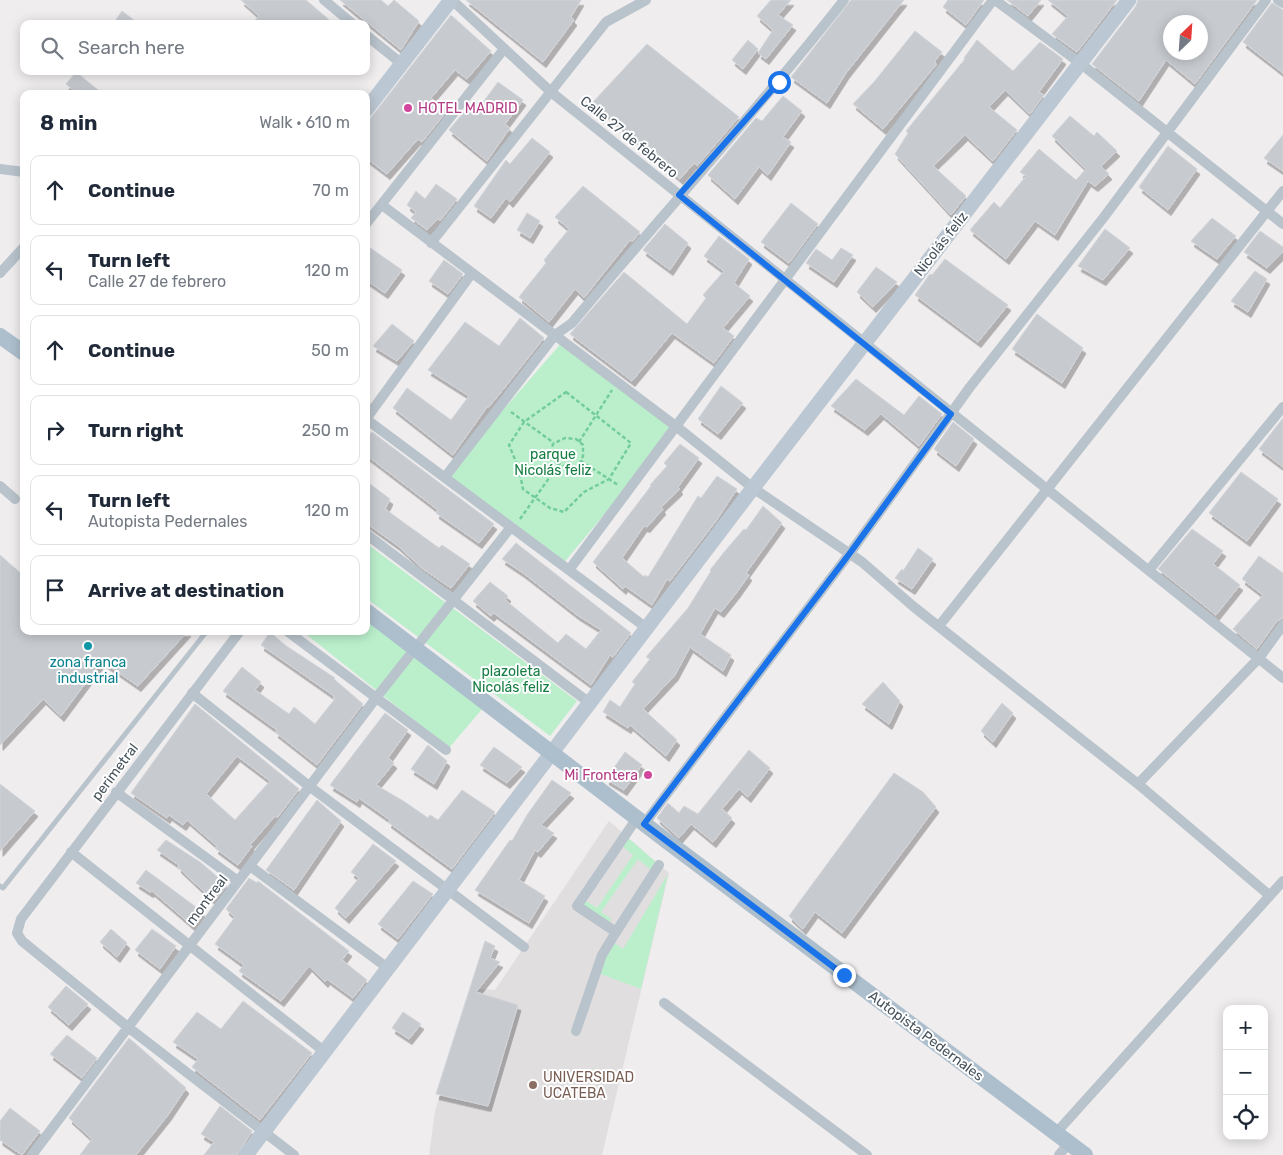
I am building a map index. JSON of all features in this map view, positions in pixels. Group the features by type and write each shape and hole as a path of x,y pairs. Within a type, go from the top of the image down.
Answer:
{"main road":[{"path":"370,105 452,0"},
{"name":"Nicolás feliz","path":"246,1155 591,704 753,488 1129,0"},
{"path":"0,336 20,350"},
{"name":"Autopista Pedernales","path":"370,614 1061,1144 1085,1155"}],"street":[{"path":"324,0 348,20"},
{"name":"Calle 27 de febrero","path":"452,0 551,92 1283,678"},
{"path":"431,243 606,22 646,0"},
{"path":"445,477 555,335 572,323 679,195 779,82 844,0"},
{"path":"569,570 994,0 1080,63 1283,224"},
{"path":"616,932 577,906 850,553 951,414 1266,0"},
{"path":"1278,0 1283,3"},
{"path":"370,37 402,64"},
{"path":"370,219 504,49"},
{"path":"0,169 20,172"},
{"path":"939,626 1283,191"},
{"path":"382,205 677,427 753,488 850,553 1138,784 1269,894"},
{"path":"0,273 20,251"},
{"path":"370,413 472,273"},
{"path":"1149,570 1283,407"},
{"path":"370,422 445,477 517,523 569,570 648,629"},
{"path":"0,486 16,498"},
{"name":"montreal","path":"32,1155 376,698 517,523"},
{"path":"370,537 591,704"},
{"path":"1138,784 1259,658 1283,625"},
{"name":"perimetral","path":"129,1028 22,941 17,932 21,919 237,635"},
{"path":"291,635 446,750"},
{"path":"192,693 309,786 524,947"},
{"path":"116,792 238,881"},
{"path":"71,852 189,947 325,1052"},
{"path":"576,1031 602,955 659,865"},
{"path":"250,866 389,969"},
{"path":"1061,1144 1269,894 1283,880"},
{"path":"664,1003 867,1155"},
{"path":"129,1028 294,1155"}],"lane":[{"path":"0,886 3,888 204,635"}],"path":[{"path":"608,385 621,394"},
{"path":"579,442 613,388"},
{"path":"566,392 595,417 632,443 609,479 584,492 564,512 550,508 523,489 519,469 509,444 524,422 566,392"},
{"path":"506,419 516,405"},
{"path":"511,412 554,444"},
{"path":"565,438 576,438 579,442 583,445 579,466 570,469 554,460 551,451 554,444 565,438"},
{"path":"581,461 623,488"},
{"path":"513,516 517,523 559,464"}],"shaded area":[{"path":"609,821 669,873 602,1155 429,1155 435,1111 475,988 495,990"}],"green space":[{"name":"parque Nicolás feliz","path":"563,341 677,427 562,565 445,477"},
{"name":"plazoleta Nicolás feliz","path":"370,546 577,701 550,736 370,601"},
{"path":"370,623 483,708 449,748 307,635 370,635"},
{"path":"627,837 657,863 652,871 638,859 601,912 611,919 608,925 580,906 584,900 597,908 633,855 621,845"},
{"path":"668,874 641,989 598,973 613,942 623,949"}],"building":[{"path":"241,0 306,0 329,20 256,20 259,16"},
{"path":"340,0 381,0 388,6 394,0 419,21 401,50 370,25 370,20 364,20"},
{"path":"466,0 581,0 571,17 574,20 543,62"},
{"path":"771,0 791,0 778,15 793,25 766,59 758,53 773,30 757,16"},
{"path":"851,0 904,0 846,73 827,103 791,77"},
{"path":"948,0 984,0 966,25 943,7"},
{"path":"1007,0 1041,0 1028,16"},
{"path":"1048,0 1117,0 1077,52 1052,34 1068,16"},
{"path":"1138,0 1257,0 1195,84 1166,60 1139,101 1092,64 1136,6"},
{"path":"1272,3 1283,10 1283,73 1243,42"},
{"path":"122,11 134,20 116,20"},
{"path":"451,15 491,51 467,79 455,70 431,98 447,111 422,142 418,139 387,174 370,161 370,119"},
{"path":"915,31 942,52 935,61 936,65 883,129 853,104 874,82"},
{"path":"748,40 758,49 743,69 732,60"},
{"path":"977,40 1013,71 1040,42 1063,59 1039,92 1044,95 1030,114 1005,90 989,107 1017,130 993,161 965,135 933,166 966,196 951,215 895,154 908,133 906,131 965,59"},
{"path":"647,44 739,117 697,166 694,163 680,179 593,102"},
{"path":"74,75 80,75 98,90 73,90 66,84"},
{"path":"498,82 523,100 505,124 510,128 487,161 449,130 474,100 481,105"},
{"path":"783,96 802,111 783,137 791,142 768,175 759,167 735,199 708,175 756,118 762,121"},
{"path":"1070,116 1094,136 1097,132 1117,151 1101,166 1109,174 1095,186 1088,181 1055,235 1035,221 1006,259 970,230 994,202 1000,208 1026,176 1020,172 1039,149 1076,180 1086,169 1052,136"},
{"path":"1283,135 1283,171 1264,158"},
{"path":"532,138 550,152 510,202 506,198 491,218 474,206 506,160 510,164"},
{"path":"1168,146 1197,169 1168,210 1139,187"},
{"path":"436,184 457,199 440,221 438,219 427,230 411,218 416,212 407,205 416,191 425,199"},
{"path":"583,186 640,232 632,242 630,240 584,298 575,289 549,322 519,297 546,263 544,260 569,229 555,217"},
{"path":"791,203 818,224 789,263 761,242"},
{"path":"527,213 540,221 530,238 517,230"},
{"path":"1212,218 1236,236 1217,259 1191,241"},
{"path":"665,224 688,243 670,270 643,250"},
{"path":"1105,229 1130,248 1103,280 1078,266"},
{"path":"1260,231 1283,247 1283,252 1267,268 1244,252"},
{"path":"719,236 749,259 734,283 750,296 723,328 734,336 714,363 672,333 632,381 570,334 624,272 687,324 706,298 703,295 724,271 704,256"},
{"path":"370,248 402,270 385,293 370,283"},
{"path":"841,248 853,255 834,282 806,263 816,249 832,260"},
{"path":"945,259 1008,305 978,342 915,295 930,274 932,275"},
{"path":"444,260 463,274 448,294 429,281"},
{"path":"876,267 897,282 873,307 857,292"},
{"path":"1255,271 1267,279 1248,312 1231,301"},
{"path":"1037,314 1083,348 1062,383 1012,349"},
{"path":"520,318 544,338 487,407 453,455 393,408 407,388 451,420 469,396 428,370 465,322 499,346"},
{"path":"392,324 414,341 397,361 373,346"},
{"path":"856,379 904,415 919,396 942,414 919,446 881,414 865,430 831,406"},
{"path":"721,386 743,403 718,434 698,419"},
{"path":"1283,418 1283,467 1259,449"},
{"path":"953,422 974,439 956,466 934,449"},
{"path":"372,432 494,524 479,543 436,513 438,510 370,458 370,434"},
{"path":"680,444 699,458 678,487 680,489 661,507 663,509 647,527 644,526 622,558 644,577 645,575 648,577 698,496 701,498 717,476 737,489 716,521 670,581 667,579 652,605 625,586 623,589 593,562 650,485 667,466 664,463"},
{"path":"1241,472 1278,499 1247,541 1209,513"},
{"path":"370,484 390,499 385,509 439,548 442,545 470,564 451,588 423,569 397,545 370,526"},
{"path":"763,506 782,523 746,573 749,575 737,592 721,612 715,608 700,634 731,655 723,671 690,647 675,675 643,709 677,740 666,756 630,725 628,728 603,712 610,700 620,707 635,684 632,682 650,659 646,657 688,608 710,570 744,529 746,530"},
{"path":"1192,529 1223,551 1213,564 1240,585 1216,615 1158,569"},
{"path":"516,543 631,633 613,657 610,655 591,685 494,613 491,616 473,601 490,582 508,596 505,600 558,643 566,634 586,649 601,630 577,615 502,559"},
{"path":"918,548 933,559 912,589 895,578 902,569 903,571"},
{"name":"zona franca industrial","path":"0,555 20,572 20,635 184,635 138,686 102,661 61,716 43,699 0,745"},
{"path":"1259,556 1283,573 1283,618 1277,621 1257,649 1233,629 1263,595 1242,579"},
{"path":"268,635 273,635 285,645 335,678 363,704 317,765 275,732 277,730 223,691 242,667 261,682 255,690 289,714 294,707 315,724 334,700 334,696 261,645"},
{"path":"883,682 900,701 889,724 862,704"},
{"path":"1002,703 1013,713 993,742 981,731"},
{"path":"195,704 299,789 277,818 275,816 250,845 252,846 238,865 215,848 217,846 187,820 183,825 169,815 167,818 131,793","holes":["237,756 270,781 235,820 206,794"]},
{"path":"385,713 408,730 388,758 394,763 376,785 428,818 430,815 438,820 462,790 495,812 452,869 359,798 357,802 330,785"},
{"path":"428,745 447,761 434,784 411,769"},
{"path":"494,747 522,767 507,783 480,765"},
{"path":"749,750 770,768 748,797 739,789 722,809 732,818 713,842 691,824 679,838 657,818 668,803 679,813 684,806 698,814"},
{"path":"625,752 642,765 624,790 606,779"},
{"path":"894,773 923,792 936,807 842,933 815,912 803,929 789,916"},
{"path":"552,780 571,793 541,825 554,833 538,852 535,850 519,880 545,896 529,923 475,890 510,840 512,841 527,815"},
{"path":"0,784 35,811 0,851"},
{"path":"317,800 341,821 294,890 266,870"},
{"path":"166,840 200,862 227,885 214,901 178,867 179,865 157,850"},
{"path":"373,844 396,861 346,918 335,908 359,878 351,872"},
{"path":"146,870 204,913 194,927 152,891 150,892 136,883"},
{"path":"249,878 257,883 258,881 349,951 342,960 367,980 353,998 327,979 325,982 309,966 281,1001 239,971 244,965 215,944 235,917 226,909"},
{"path":"413,881 433,894 398,939 378,924"},
{"path":"111,929 127,943 117,957 100,942"},
{"path":"152,929 176,946 160,969 135,950"},
{"path":"485,941 495,946 490,958 500,962 476,992 518,1005 488,1106 436,1094"},
{"path":"66,986 88,1004 69,1025 48,1007"},
{"path":"243,1001 312,1053 260,1120 192,1067 198,1059 173,1042 197,1012 221,1029"},
{"path":"403,1012 421,1024 409,1039 392,1028"},
{"path":"67,1035 97,1058 82,1078 50,1054"},
{"path":"129,1038 186,1088 168,1115 136,1155 80,1155 92,1139 69,1118"},
{"path":"220,1106 252,1131 237,1155 204,1155 214,1142 201,1134"},
{"path":"10,1108 40,1131 22,1155 0,1140 0,1121"}],"place":[{"name":"HOTEL MADRID","path":"408,108"},
{"name":"zona franca industrial","path":"88,646"},
{"name":"Mi Frontera","path":"648,775"},
{"name":"UNIVERSIDAD UCATEBA","path":"533,1085"}],"route":[{"path":"779,82 679,195 951,414 850,553 644,824 844,975"}]}
